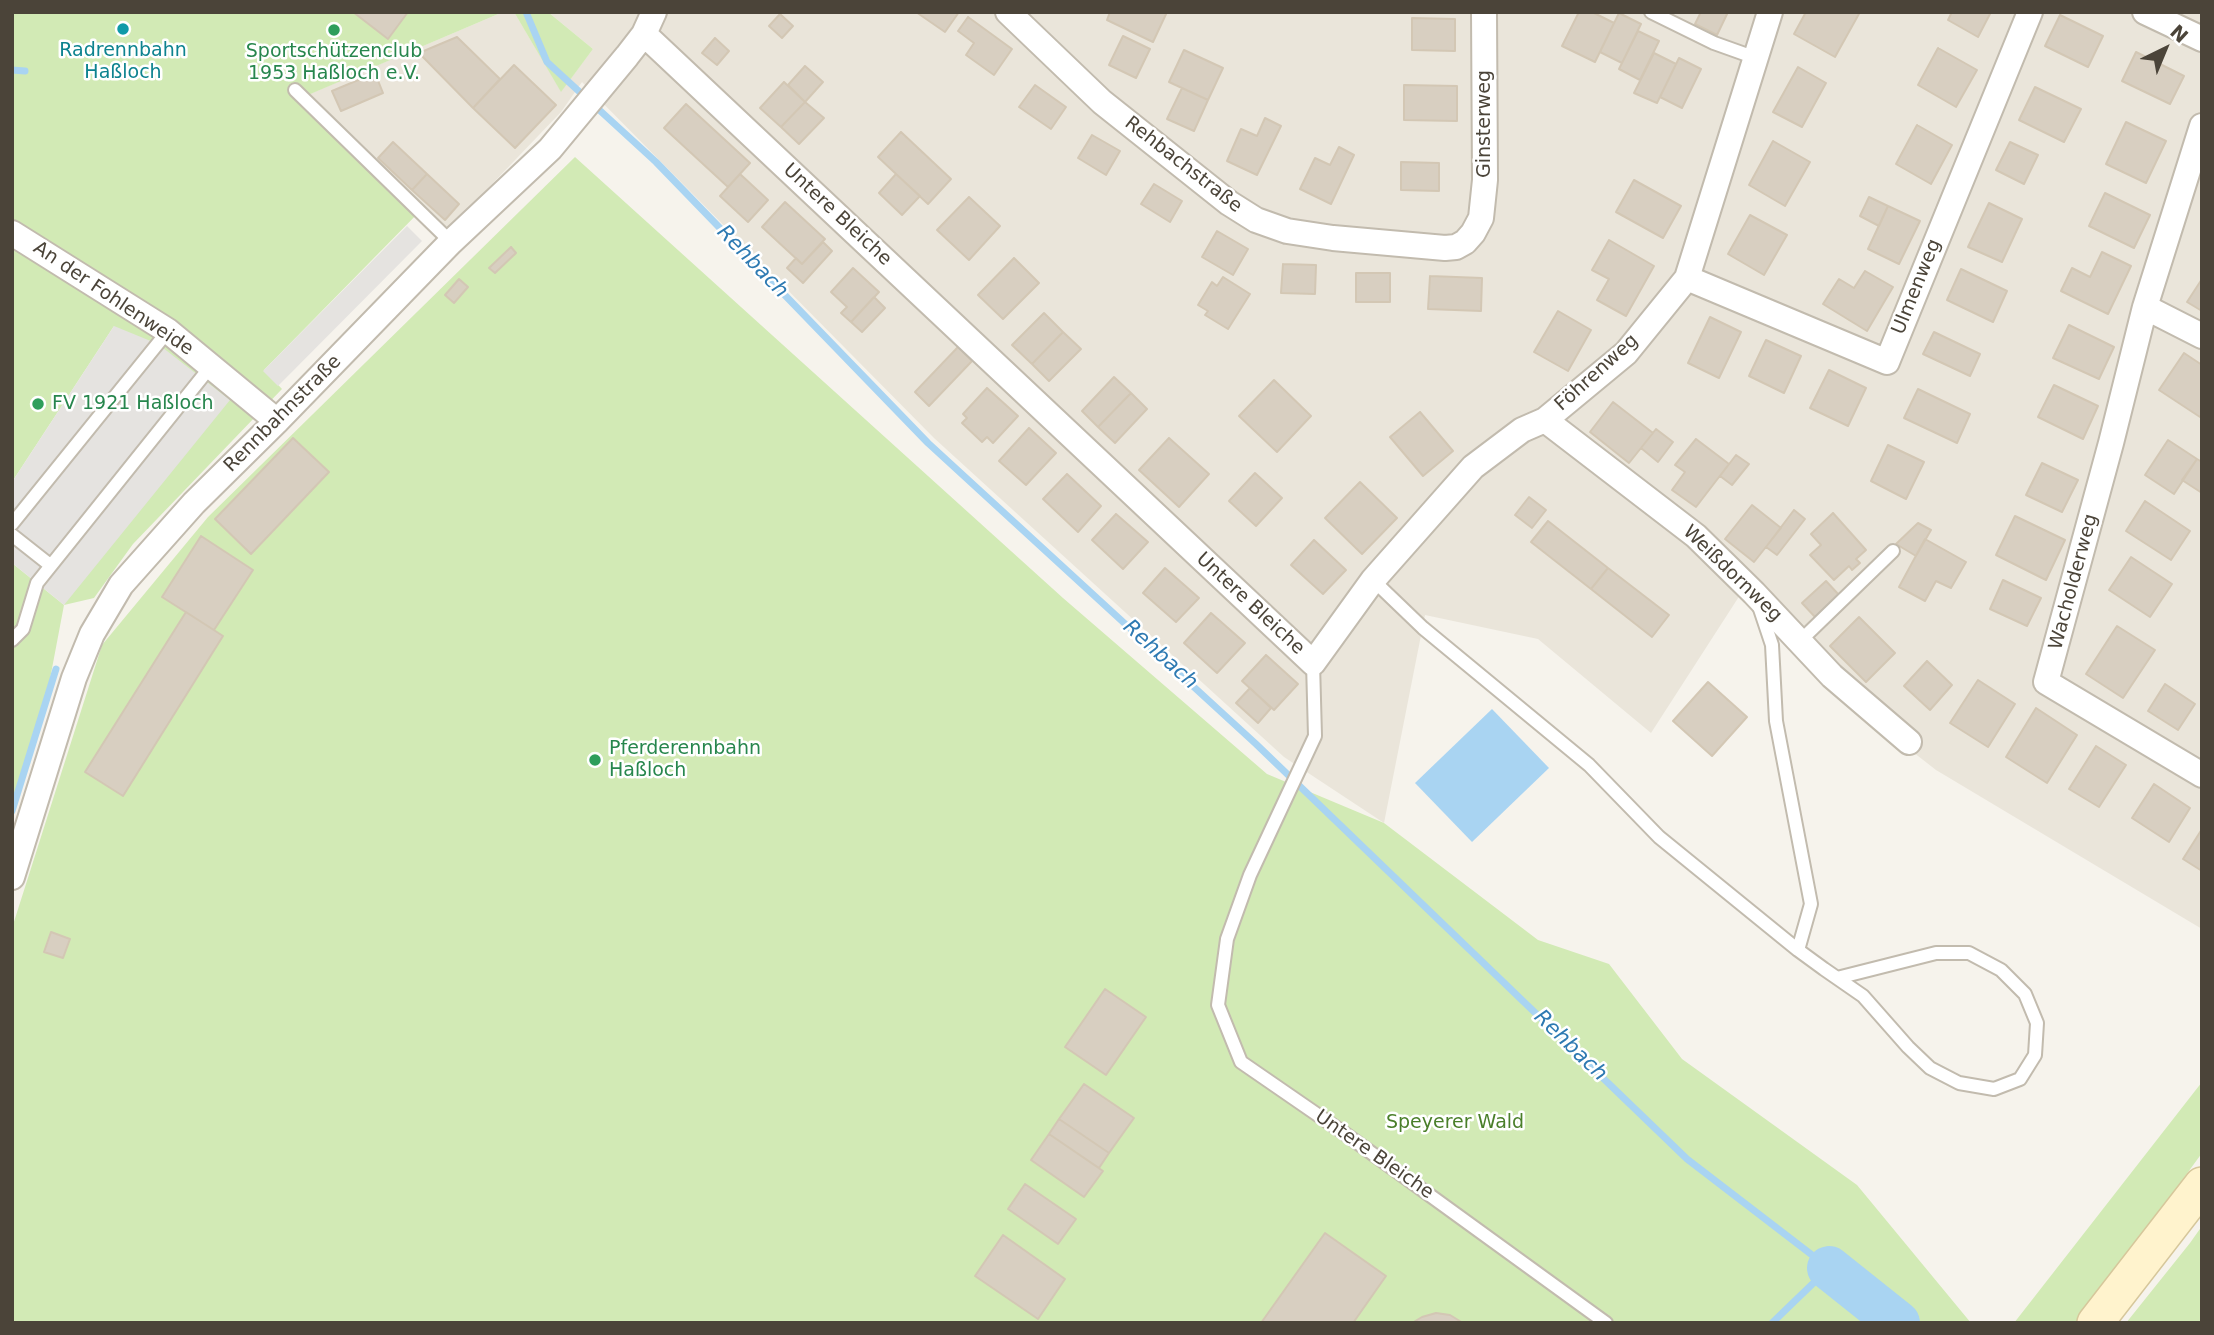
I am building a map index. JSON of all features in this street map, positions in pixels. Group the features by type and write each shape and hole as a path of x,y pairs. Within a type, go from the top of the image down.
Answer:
{"main road":[{"path":"2095,1323 2202,1185"}],"street":[{"name":"Rehbachstraße","path":"1008,12 1102,102 1229,203 1256,220 1287,231 1334,239 1445,248 1456,247 1473,233"},
{"name":"Ginsterweg","path":"1473,233 1481,218 1485,180 1484,12"},
{"name":"Föhrenweg","path":"1313,663 1373,580 1473,467 1522,430 1545,420 1626,353 1687,278 1770,12"},
{"name":"Ulmenweg","path":"1687,278 1887,362 2030,12"},
{"path":"2145,12 2202,38"},
{"name":"Rennbahnstraße","path":"12,877 74,678 92,634 121,585 194,503 494,196 550,149 600,90 649,23"},
{"name":"Untere Bleiche","path":"649,23 1313,663"},
{"name":"Wacholderweg","path":"2202,125 2146,307 2112,443 2046,682 2202,775"},
{"name":"An der Fohlenweide","path":"12,233 168,331 277,421"},
{"path":"2146,307 2202,336"},
{"name":"Weißdornweg","path":"1545,420 1696,536 1832,676 1909,742"}],"lane":[{"path":"1651,12 1714,43 1756,58"},
{"path":"295,90 450,242"},
{"path":"12,523 168,331"},
{"path":"12,640 23,629 37,583 50,565 211,366"},
{"path":"12,535 50,565"},
{"path":"1800,641 1893,551"},
{"path":"1373,580 1423,628 1589,765 1659,837 1798,950 1837,978 1863,996 1930,1068 1959,1083 1994,1089 2020,1079 2035,1055 2037,1023 2025,994 2001,970 1969,953 1936,953 1837,978"},
{"path":"1754,593 1772,645 1776,721 1811,904 1798,950"},
{"name":"Untere Bleiche","path":"1313,663 1315,736 1287,801 1250,875 1227,939 1218,1005 1241,1062 1344,1133 1606,1323"}],"shaded area":[{"path":"503,12 514,12 561,91 593,49 548,12 2202,12 2202,929 1936,770 1832,689 1740,595 1651,733 1538,639 1425,615 1384,823 1284,757 934,438 582,82 561,112 449,229 307,95"},
{"path":"407,226 422,241 278,386 263,371"},
{"path":"114,326 158,344 230,400 64,605 12,563 12,482"}],"green space":[{"path":"12,12 503,12 308,95 425,206 264,370 282,389 133,544 94,598 64,605 114,326 12,482"},
{"path":"514,12 548,12 593,49 561,92"},
{"name":"Pferderennbahn Haßloch","path":"575,157 1063,598 1267,774 1384,823 1538,940 1609,964 1682,1059 1857,1185 1971,1323 12,1323 12,928 102,645 208,517"},
{"path":"12,563 64,605 50,679 12,811"},
{"path":"2202,1082 2202,1153 2078,1323 2014,1323"},
{"path":"2202,1226 2202,1323 2126,1323 2190,1243"}],"water":[{"path":"1492,709 1549,768 1472,842 1415,783"}],"building":[{"name":"Sportschützenclub 1953 Haßloch e.V.","path":"353,12 408,12 388,39"},
{"path":"916,12 959,12 945,32"},
{"path":"1110,12 1167,12 1153,42 1107,20"},
{"path":"1579,12 1592,12 1614,23 1595,62 1562,46"},
{"path":"1701,12 1728,12 1717,35 1695,24"},
{"path":"1806,12 1860,12 1835,57 1794,34"},
{"path":"1952,12 1991,12 1978,37 1948,20"},
{"path":"1619,13 1641,24 1622,63 1600,52"},
{"path":"780,14 793,26 782,38 769,26"},
{"path":"2060,15 2103,36 2088,67 2045,46"},
{"path":"968,17 1012,49 994,75 966,55 974,43 958,31"},
{"path":"1412,18 1455,19 1455,51 1412,50"},
{"path":"1638,31 1659,41 1640,80 1619,69"},
{"path":"1123,36 1150,49 1136,78 1109,65"},
{"path":"457,37 500,79 473,108 419,53"},
{"path":"715,38 729,51 717,65 702,53"},
{"path":"1938,48 1977,70 1956,107 1918,85"},
{"path":"1184,50 1223,68 1208,100 1169,82"},
{"path":"2136,52 2184,76 2170,104 2122,81"},
{"path":"1654,53 1676,64 1657,103 1634,93"},
{"path":"1679,58 1701,69 1682,108 1660,97"},
{"path":"514,65 556,105 515,148 473,108"},
{"path":"805,66 823,82 805,102 788,85"},
{"path":"1798,67 1826,83 1802,127 1773,112"},
{"path":"375,73 383,93 341,111 332,91"},
{"path":"784,82 805,102 781,127 760,108"},
{"path":"1035,85 1066,107 1051,129 1019,107"},
{"path":"1404,85 1457,86 1457,121 1404,120"},
{"path":"2035,87 2081,109 2064,142 2019,120"},
{"path":"1182,88 1208,100 1194,131 1167,119"},
{"path":"805,102 824,118 799,144 781,127"},
{"path":"686,104 750,163 728,187 664,128"},
{"path":"1265,118 1281,126 1257,175 1227,161 1241,129 1257,136"},
{"path":"2126,122 2166,141 2146,183 2106,164"},
{"path":"1917,125 1952,145 1931,184 1896,164"},
{"path":"901,132 951,179 928,204 878,157"},
{"path":"1092,135 1120,151 1106,175 1078,158"},
{"path":"1773,141 1810,162 1785,206 1749,185"},
{"path":"393,142 427,174 412,190 378,158"},
{"path":"2010,142 2038,155 2024,184 1996,170"},
{"path":"1339,147 1354,155 1331,204 1300,189 1315,158 1330,165"},
{"path":"1401,162 1439,163 1439,191 1401,190"},
{"path":"427,174 459,204 445,220 412,190"},
{"path":"740,174 768,200 748,222 720,196"},
{"path":"896,174 920,196 902,215 879,193"},
{"path":"1634,180 1681,206 1663,238 1616,212"},
{"path":"1154,184 1182,201 1170,222 1141,204"},
{"path":"2105,193 2150,215 2134,248 2089,226"},
{"path":"969,197 1000,226 969,260 937,230"},
{"path":"1869,197 1888,206 1879,226 1860,216"},
{"path":"785,202 825,239 802,264 762,227"},
{"path":"1989,203 2022,219 2002,262 1968,247"},
{"path":"1888,206 1920,221 1899,264 1868,249"},
{"path":"1750,215 1787,235 1764,275 1728,254"},
{"path":"1217,231 1248,249 1233,275 1202,257"},
{"path":"1609,240 1654,266 1626,316 1597,300 1609,279 1592,270"},
{"path":"823,242 832,251 803,283 787,268 796,258 802,264"},
{"path":"511,247 516,253 495,273 489,268"},
{"path":"2102,252 2131,266 2108,314 2061,291 2072,268 2090,277"},
{"path":"1014,258 1039,283 1003,319 978,295"},
{"path":"1283,264 1316,265 1315,294 1281,293"},
{"path":"853,268 879,292 851,322 841,313 847,307 831,292"},
{"path":"1961,269 2007,291 1993,322 1947,300"},
{"path":"1865,271 1893,287 1867,331 1823,304 1839,279 1854,288"},
{"path":"1356,273 1390,273 1390,302 1356,302"},
{"path":"1430,276 1482,278 1481,311 1428,309"},
{"path":"1223,277 1250,294 1228,329 1205,315 1208,311 1198,305 1212,282 1217,286"},
{"path":"459,279 468,287 454,303 445,295"},
{"path":"2202,279 2202,311 2187,302"},
{"path":"874,297 885,308 862,332 851,322"},
{"path":"1558,311 1591,330 1568,371 1534,352"},
{"path":"1044,313 1063,332 1032,364 1012,345"},
{"path":"1710,317 1741,332 1719,378 1688,363"},
{"path":"2069,325 2114,347 2099,379 2053,358"},
{"path":"1063,332 1081,349 1049,381 1032,364"},
{"path":"1934,332 1980,354 1970,376 1923,354"},
{"path":"1766,340 1801,356 1784,393 1749,376"},
{"path":"958,347 972,361 929,406 915,392"},
{"path":"2184,353 2202,365 2200,417 2159,390"},
{"path":"1829,370 1866,388 1848,426 1810,408"},
{"path":"1114,377 1131,393 1098,427 1082,411"},
{"path":"1274,380 1311,416 1277,452 1239,416"},
{"path":"2054,385 2098,406 2083,439 2038,417"},
{"path":"987,388 1018,416 993,443 987,437 982,442 962,423 967,418 963,414"},
{"path":"1918,389 1970,414 1957,443 1904,418"},
{"path":"1131,393 1147,409 1115,443 1098,427"},
{"path":"1613,402 1653,433 1629,463 1590,432"},
{"path":"1420,412 1453,451 1423,476 1390,437"},
{"path":"1029,428 1056,453 1026,485 999,461"},
{"path":"1656,429 1673,442 1658,462 1641,448"},
{"path":"293,438 329,472 251,554 215,519"},
{"path":"1169,438 1209,474 1179,507 1139,470"},
{"path":"1696,439 1729,464 1696,507 1672,490 1685,472 1675,465"},
{"path":"2168,440 2197,459 2174,494 2145,475"},
{"path":"1888,445 1924,462 1906,499 1871,481"},
{"path":"1736,455 1749,464 1732,485 1720,476"},
{"path":"2197,459 2202,462 2202,493 2182,480"},
{"path":"2042,463 2078,480 2062,512 2026,495"},
{"path":"1255,473 1282,498 1256,526 1229,501"},
{"path":"1067,474 1101,506 1078,532 1043,499"},
{"path":"1360,482 1397,518 1362,554 1325,518"},
{"path":"1529,497 1546,510 1532,528 1515,515"},
{"path":"2145,501 2190,531 2171,560 2126,531"},
{"path":"1752,505 1781,528 1754,562 1725,539"},
{"path":"1794,510 1805,519 1777,555 1766,547"},
{"path":"1833,513 1866,550 1856,559 1860,563 1852,570 1849,566 1834,580 1810,555 1821,545 1811,534"},
{"path":"1116,514 1148,542 1123,569 1092,540"},
{"path":"2015,516 2065,540 2046,580 1996,555"},
{"path":"1548,521 1608,568 1591,589 1531,542"},
{"path":"1918,523 1931,530 1916,556 1896,544"},
{"path":"201,536 253,570 214,630 162,597"},
{"path":"1925,539 1966,562 1951,588 1936,581 1925,601 1899,587"},
{"path":"1314,540 1346,570 1323,594 1291,565"},
{"path":"2131,557 2172,584 2150,617 2109,590"},
{"path":"1165,568 1199,598 1176,622 1143,593"},
{"path":"1608,568 1669,615 1652,637 1591,589"},
{"path":"2003,580 2041,598 2027,626 1990,609"},
{"path":"1826,581 1839,595 1815,617 1802,603"},
{"path":"186,612 223,636 123,796 85,772"},
{"path":"1211,613 1245,643 1217,673 1184,643"},
{"path":"1859,617 1895,653 1866,682 1830,646"},
{"path":"2117,626 2155,650 2123,698 2086,674"},
{"path":"1266,655 1298,684 1274,710 1242,681"},
{"path":"1927,661 1952,685 1930,710 1904,686"},
{"path":"1978,680 2015,704 1988,747 1950,723"},
{"path":"1708,682 1747,717 1712,756 1673,721"},
{"path":"2165,684 2195,704 2178,730 2148,711"},
{"path":"1250,688 1271,708 1258,723 1236,703"},
{"path":"2036,708 2077,735 2047,783 2006,757"},
{"path":"2096,746 2126,765 2099,807 2069,789"},
{"path":"2154,784 2190,808 2169,842 2132,818"},
{"path":"2202,829 2202,871 2183,859"},
{"path":"51,932 70,939 63,958 44,952"},
{"path":"1105,989 1146,1017 1106,1075 1065,1047"},
{"path":"1084,1084 1134,1118 1109,1153 1059,1119"},
{"path":"1059,1119 1109,1153 1099,1168 1049,1134"},
{"path":"1049,1134 1103,1171 1084,1197 1031,1160"},
{"path":"1025,1184 1076,1219 1058,1244 1008,1209"},
{"path":"1325,1233 1386,1276 1353,1323 1261,1323"},
{"path":"1003,1235 1065,1279 1038,1319 975,1276"},
{"path":"1436,1313 1450,1315 1463,1323 1412,1323"}],"waterway":[{"name":"Rehbach","path":"526,12 547,62 656,162 928,443 1256,744 1687,1159 1829,1268 1772,1323"},
{"path":"12,70 25,71"},
{"path":"12,811 56,669"},
{"name":"Rehbach","path":"1829,1268 1898,1323"}],"place":[{"name":"Radrennbahn Haßloch","path":"123,29"},
{"name":"Sportschützenclub 1953 Haßloch e.V.","path":"334,30"},
{"name":"FV 1921 Haßloch","path":"38,404"},
{"name":"Pferderennbahn Haßloch","path":"595,760"}],"park label":[{"name":"Speyerer Wald","path":"1455,1123"}]}
